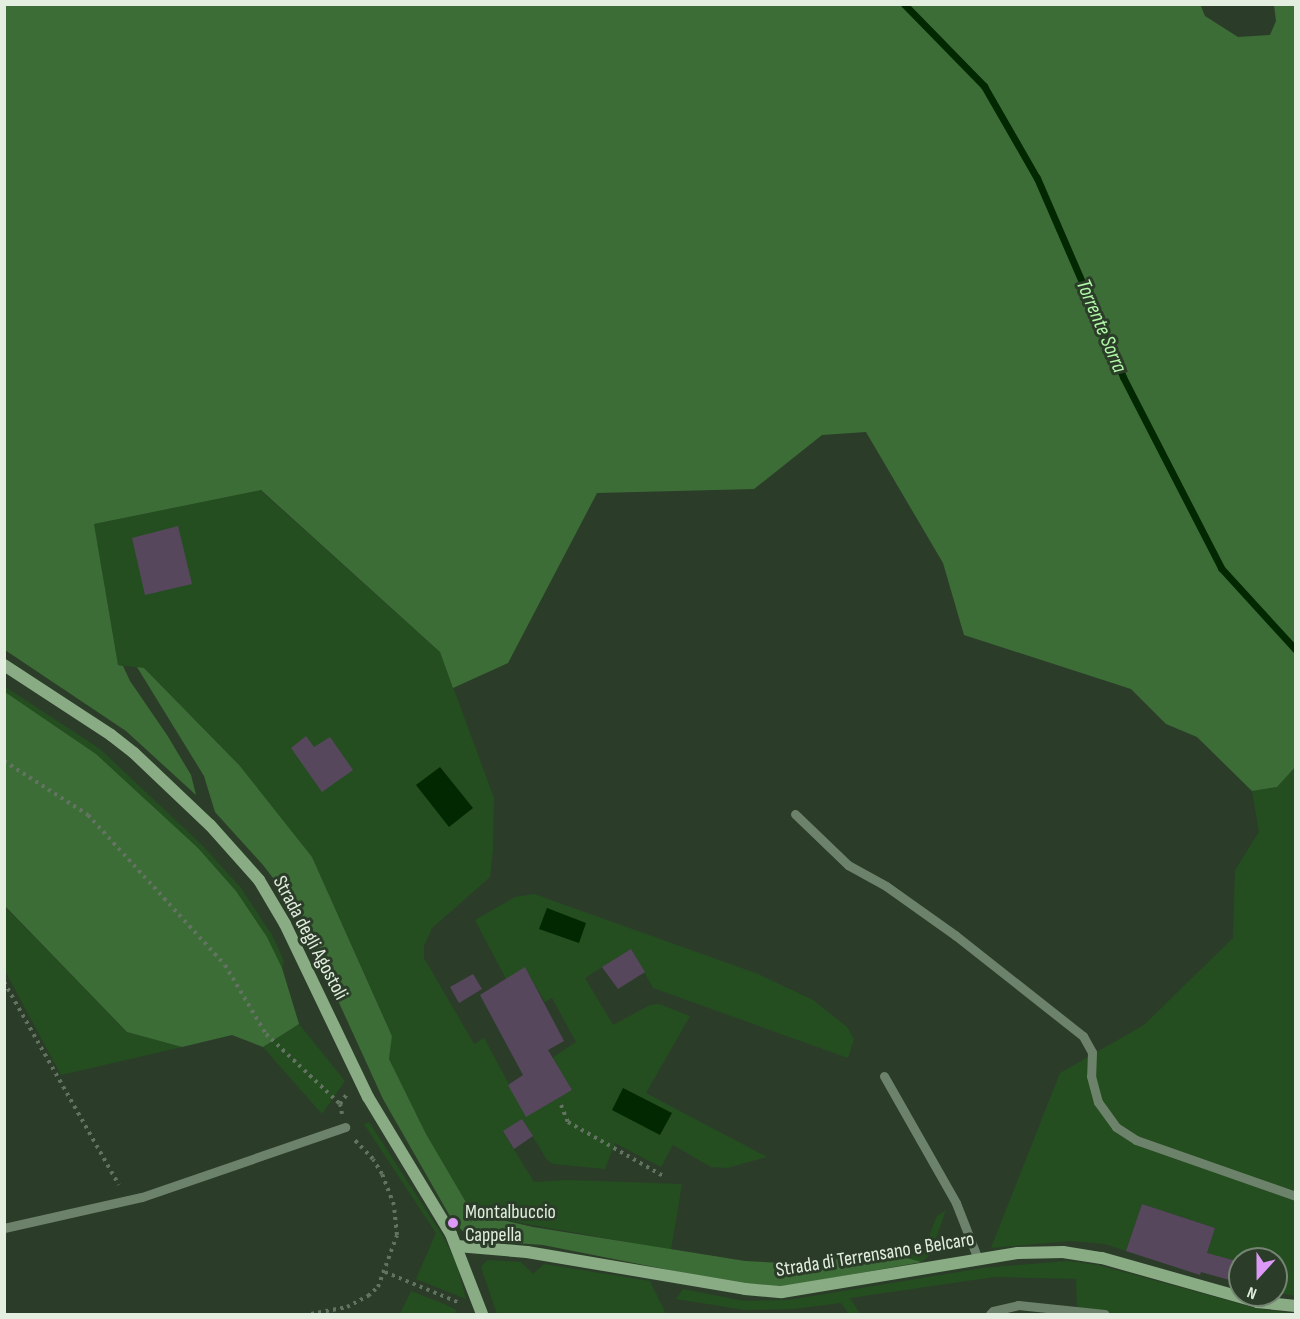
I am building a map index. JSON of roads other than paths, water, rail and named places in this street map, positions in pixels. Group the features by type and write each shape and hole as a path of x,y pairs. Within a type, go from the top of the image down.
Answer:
{"street":[{"name":"Strada degli Agostoli","path":"4,665 128,748 210,825 250,868 281,917 361,1082 457,1246 479,1313"},
{"name":"Strada di Terrensano e Belcaro","path":"457,1246 527,1252 745,1289 782,1292 1018,1252 1063,1252 1092,1256 1257,1302 1296,1306"}],"lane":[{"path":"795,814 848,865 886,886 955,935 1083,1036 1092,1052 1091,1076 1098,1102 1116,1127 1136,1140 1296,1196"},
{"path":"884,1076 956,1203 978,1259"},
{"path":"4,1228 128,1200 345,1127"},
{"path":"990,1314 993,1311 1018,1305 1105,1314"}],"waterway":[{"name":"Torrente Sorra","path":"904,4 984,86 1037,178 1123,377 1221,568 1296,650"}],"place":[{"name":"Montalbuccio Cappella","path":"453,1223"}]}
